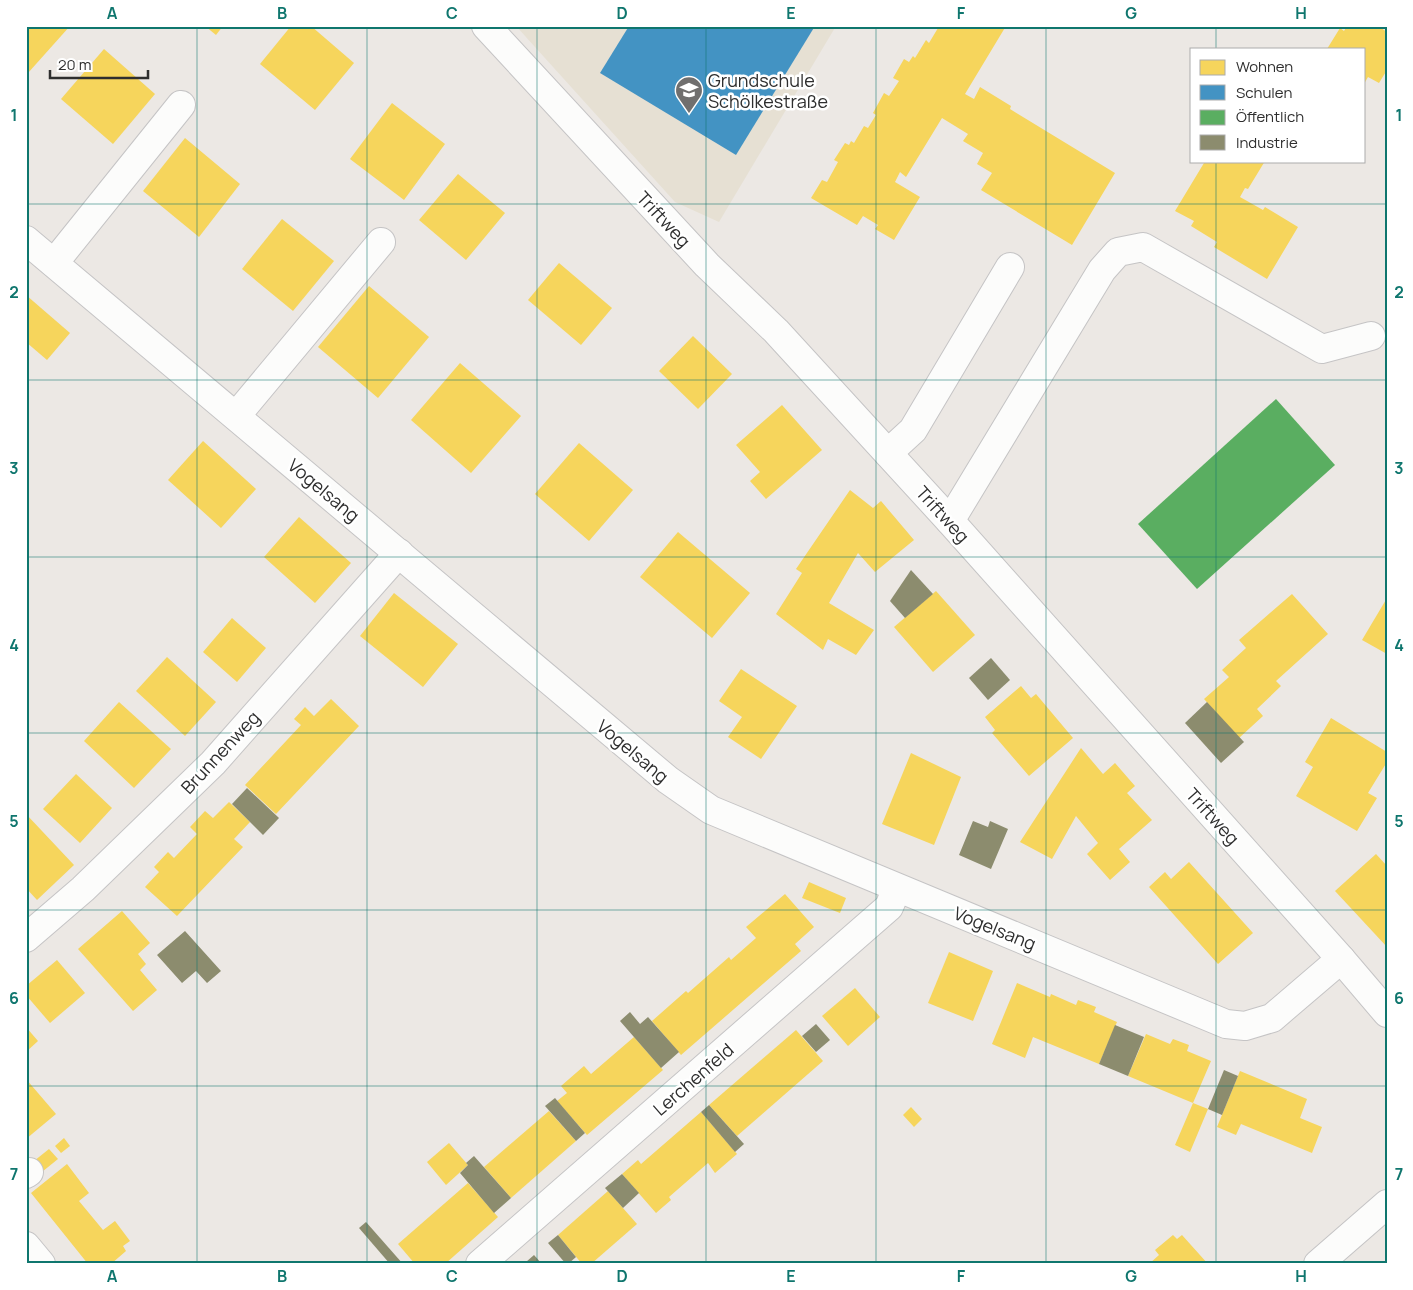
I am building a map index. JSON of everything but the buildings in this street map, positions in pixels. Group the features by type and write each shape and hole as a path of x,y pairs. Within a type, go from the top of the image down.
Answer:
{"street":[{"name":"Triftweg","path":"486,26 706,265 776,330 950,521 1387,1013"},
{"path":"54,263 181,105"},
{"name":"Vogelsang","path":"26,240 668,780 711,810 1226,1024 1245,1026 1272,1018 1341,959"},
{"path":"236,416 382,242"},
{"path":"950,521 1102,270 1118,252 1143,247 1322,349 1370,336"},
{"path":"888,453 913,430 1010,267"},
{"name":"Brunnenweg","path":"26,938 83,889 213,763 399,553"},
{"name":"Lerchenfeld","path":"480,1264 889,907 897,888"},
{"path":"1318,1264 1387,1204"},
{"path":"26,1246 41,1264"}],"shaded area":[{"name":"Grundschule Schölkestraße","path":"516,26 836,26 719,222 675,202"}],"place":[{"name":"Grundschule Schölkestraße","path":"689,114"}]}
